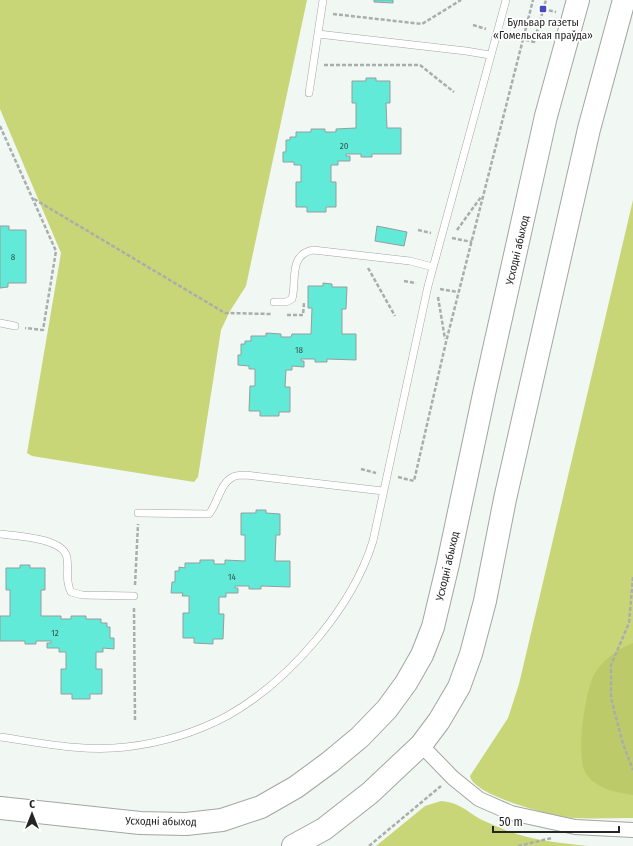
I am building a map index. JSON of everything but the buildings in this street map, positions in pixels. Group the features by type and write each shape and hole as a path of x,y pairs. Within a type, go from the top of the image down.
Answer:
{"main road":[{"name":"Усходні абыход","path":"0,808 140,823 186,824 222,820 261,807 296,787 330,762 360,737 387,709 406,683 422,655 433,627 545,124 578,0"},
{"path":"293,846 324,828 358,802 421,745 439,721 459,687 472,654 485,601 507,491 587,136 624,0"}],"street":[{"path":"421,745 453,778 479,798 511,813 575,827 633,830"}],"lane":[{"path":"309,93 323,0"},
{"path":"0,737 77,748 104,749 151,743 206,726 227,716 255,697 281,676 311,646 344,603 369,556 433,266 506,0"},
{"path":"318,34 490,55"},
{"path":"274,302 286,302 292,299 296,265 307,251 313,250 410,261 433,266"},
{"path":"0,323 15,326"},
{"path":"138,513 209,514 225,483 234,476 246,475 383,491"},
{"path":"0,534 47,541 64,550 68,560 68,582 71,592 82,595 134,596"}],"path":[{"path":"321,13 422,24 461,0"},
{"path":"398,477 414,481 458,292 533,0"},
{"path":"508,35 534,42 546,0"},
{"path":"473,26 486,29"},
{"path":"314,64 420,65 454,92"},
{"path":"0,126 56,251 43,330 15,326"},
{"path":"456,231 483,195"},
{"path":"34,199 225,313 274,314"},
{"path":"418,230 431,233"},
{"path":"451,237 472,242"},
{"path":"365,264 395,316"},
{"path":"404,281 417,283"},
{"path":"437,289 458,292"},
{"path":"438,296 446,342"},
{"path":"281,315 303,315 304,300"},
{"path":"361,469 376,473"},
{"path":"135,720 134,596 138,513"},
{"path":"633,577 629,623 611,665 610,698 623,744 633,770"},
{"path":"369,846 453,778"}],"green space":[{"path":"0,0 307,0 246,286 230,311 221,330 198,477 194,482 32,456 27,453 61,253 0,109"},
{"path":"633,200 633,818 572,818 532,809 499,798 485,791 475,783 470,776 508,718 519,684"},
{"path":"633,643 633,795 606,789 589,778 582,764 581,752 585,707 591,681 602,664 622,648"},
{"path":"441,801 457,805 480,819 513,833 567,844 588,846 376,846 425,806"}],"place":[{"name":"Бульвар газеты «Гомельская праўда»","path":"543,9"}]}
